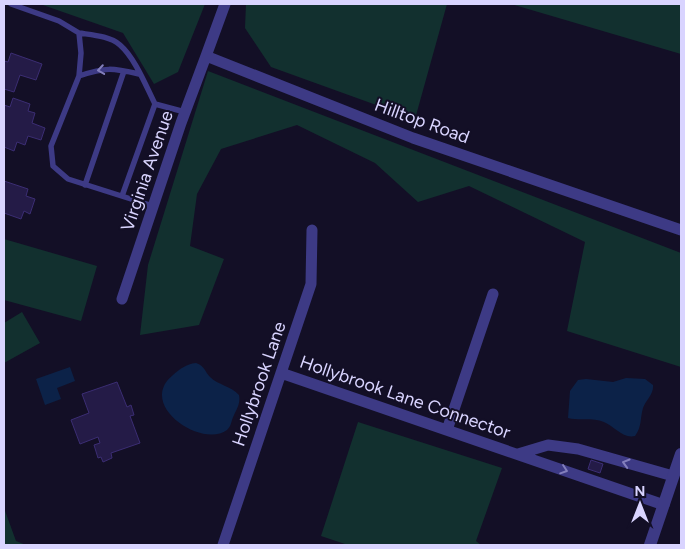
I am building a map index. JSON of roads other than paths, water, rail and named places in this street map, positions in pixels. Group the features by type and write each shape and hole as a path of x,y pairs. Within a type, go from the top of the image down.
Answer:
{"street":[{"path":"206,56 225,4"},
{"name":"Virginia Avenue","path":"122,299 185,112 206,56"},
{"name":"Hilltop Road","path":"206,56 413,138 681,230"},
{"name":"Hollybrook Lane","path":"223,545 311,284 312,230"},
{"path":"447,430 493,294"},
{"name":"Hollybrook Lane Connector","path":"281,373 664,505"},
{"path":"518,454 548,445 578,449 673,476"},
{"path":"650,545 681,454"}],"lane":[{"path":"11,4 59,21 79,33 98,35 120,44 131,58 155,104 122,196"},
{"path":"79,33 81,53 79,76 51,146 53,166 68,179 153,206"},
{"path":"79,76 100,69 116,69 140,74"},
{"path":"85,185 124,71"},
{"path":"155,104 185,112"}],"water":[{"path":"196,363 203,367 213,380 239,395 238,405 230,427 227,430 216,434 203,434 189,429 167,411 162,399 164,387 173,375 181,369"},
{"path":"70,367 75,381 57,388 61,399 45,405 36,379"},
{"path":"626,378 645,379 653,385 651,394 643,408 640,426 635,436 626,436 600,421 568,418 570,391 578,380 613,382"}]}
